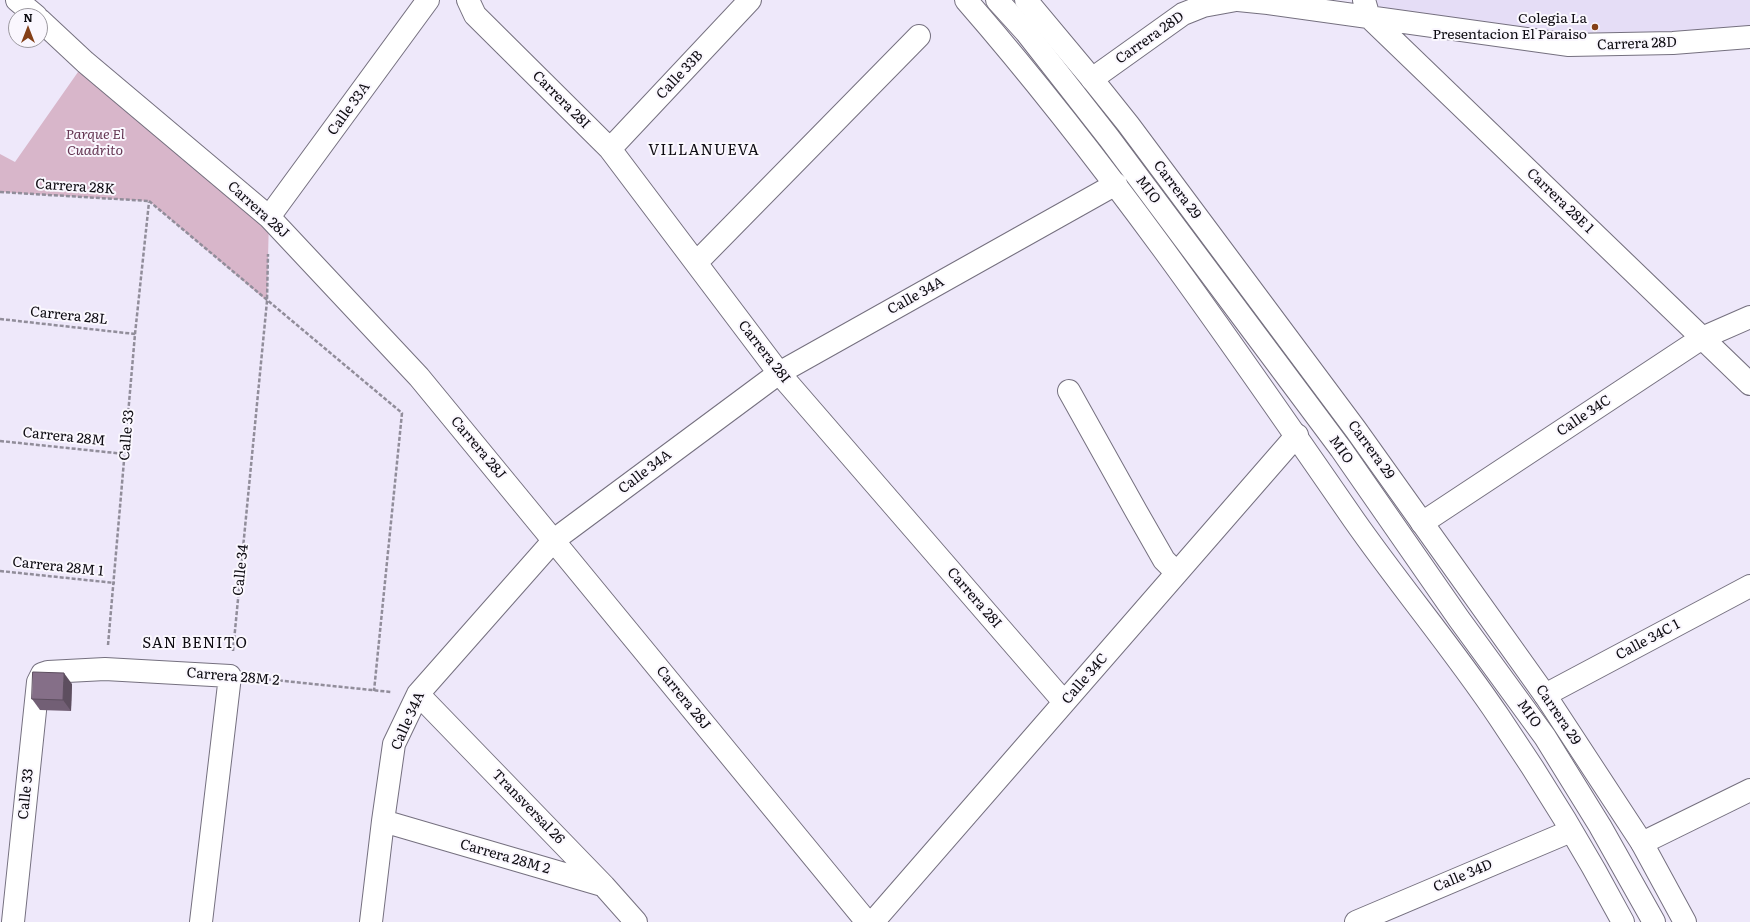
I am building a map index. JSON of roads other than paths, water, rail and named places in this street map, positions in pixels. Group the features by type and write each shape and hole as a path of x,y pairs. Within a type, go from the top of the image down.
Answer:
{"street":[{"name":"Calle 33A","path":"269,217 428,0"},
{"name":"Carrera 28I","path":"468,0 475,15 610,149 779,373 1064,702"},
{"name":"Calle 33B","path":"610,149 750,0"},
{"path":"966,0 1002,41 1116,184 1297,435 1356,522 1499,717 1571,831 1623,922"},
{"name":"MIO","path":"997,0 1026,32 1109,138 1341,449 1459,619 1545,737 1600,826 1654,922"},
{"name":"Carrera 29","path":"1026,0 1092,79 1356,430 1545,695 1642,843 1685,922"},
{"name":"Carrera 28D","path":"1092,79 1183,14 1202,6 1237,0 1367,9 1569,45 1680,43 1750,37"},
{"name":"Carrera 28E 1","path":"1367,9 1750,384"},
{"name":"Carrera 28J","path":"48,27 85,62 269,217 419,377 867,922"},
{"path":"696,263 919,36"},
{"name":"Calle 34A","path":"371,922 394,744 418,694 554,540 779,373 1116,184"},
{"name":"Calle 34C","path":"1422,523 1702,338 1750,317"},
{"path":"1069,391 1164,560 1177,573"},
{"name":"Calle 34C","path":"873,922 1297,435"},
{"name":"Calle 34C 1","path":"1545,695 1750,586"},
{"name":"Carrera 28M 2","path":"48,672 105,669 230,676 201,922"},
{"name":"Calle 33","path":"13,922 38,682 42,674 48,672"},
{"name":"Transversal 26","path":"418,694 604,886 636,922"},
{"path":"1642,843 1750,790"},
{"name":"Carrera 28M 2","path":"383,821 604,886"},
{"name":"Calle 34D","path":"1356,922 1571,831"}],"place":[{"name":"Colegia La Presentacion El Paraiso","path":"1595,27"}],"district":[{"name":"VILLANUEVA","path":"704,151"},
{"name":"SAN BENITO","path":"195,644"}],"park label":[{"name":"Parque El Cuadrito","path":"95,144"}]}
